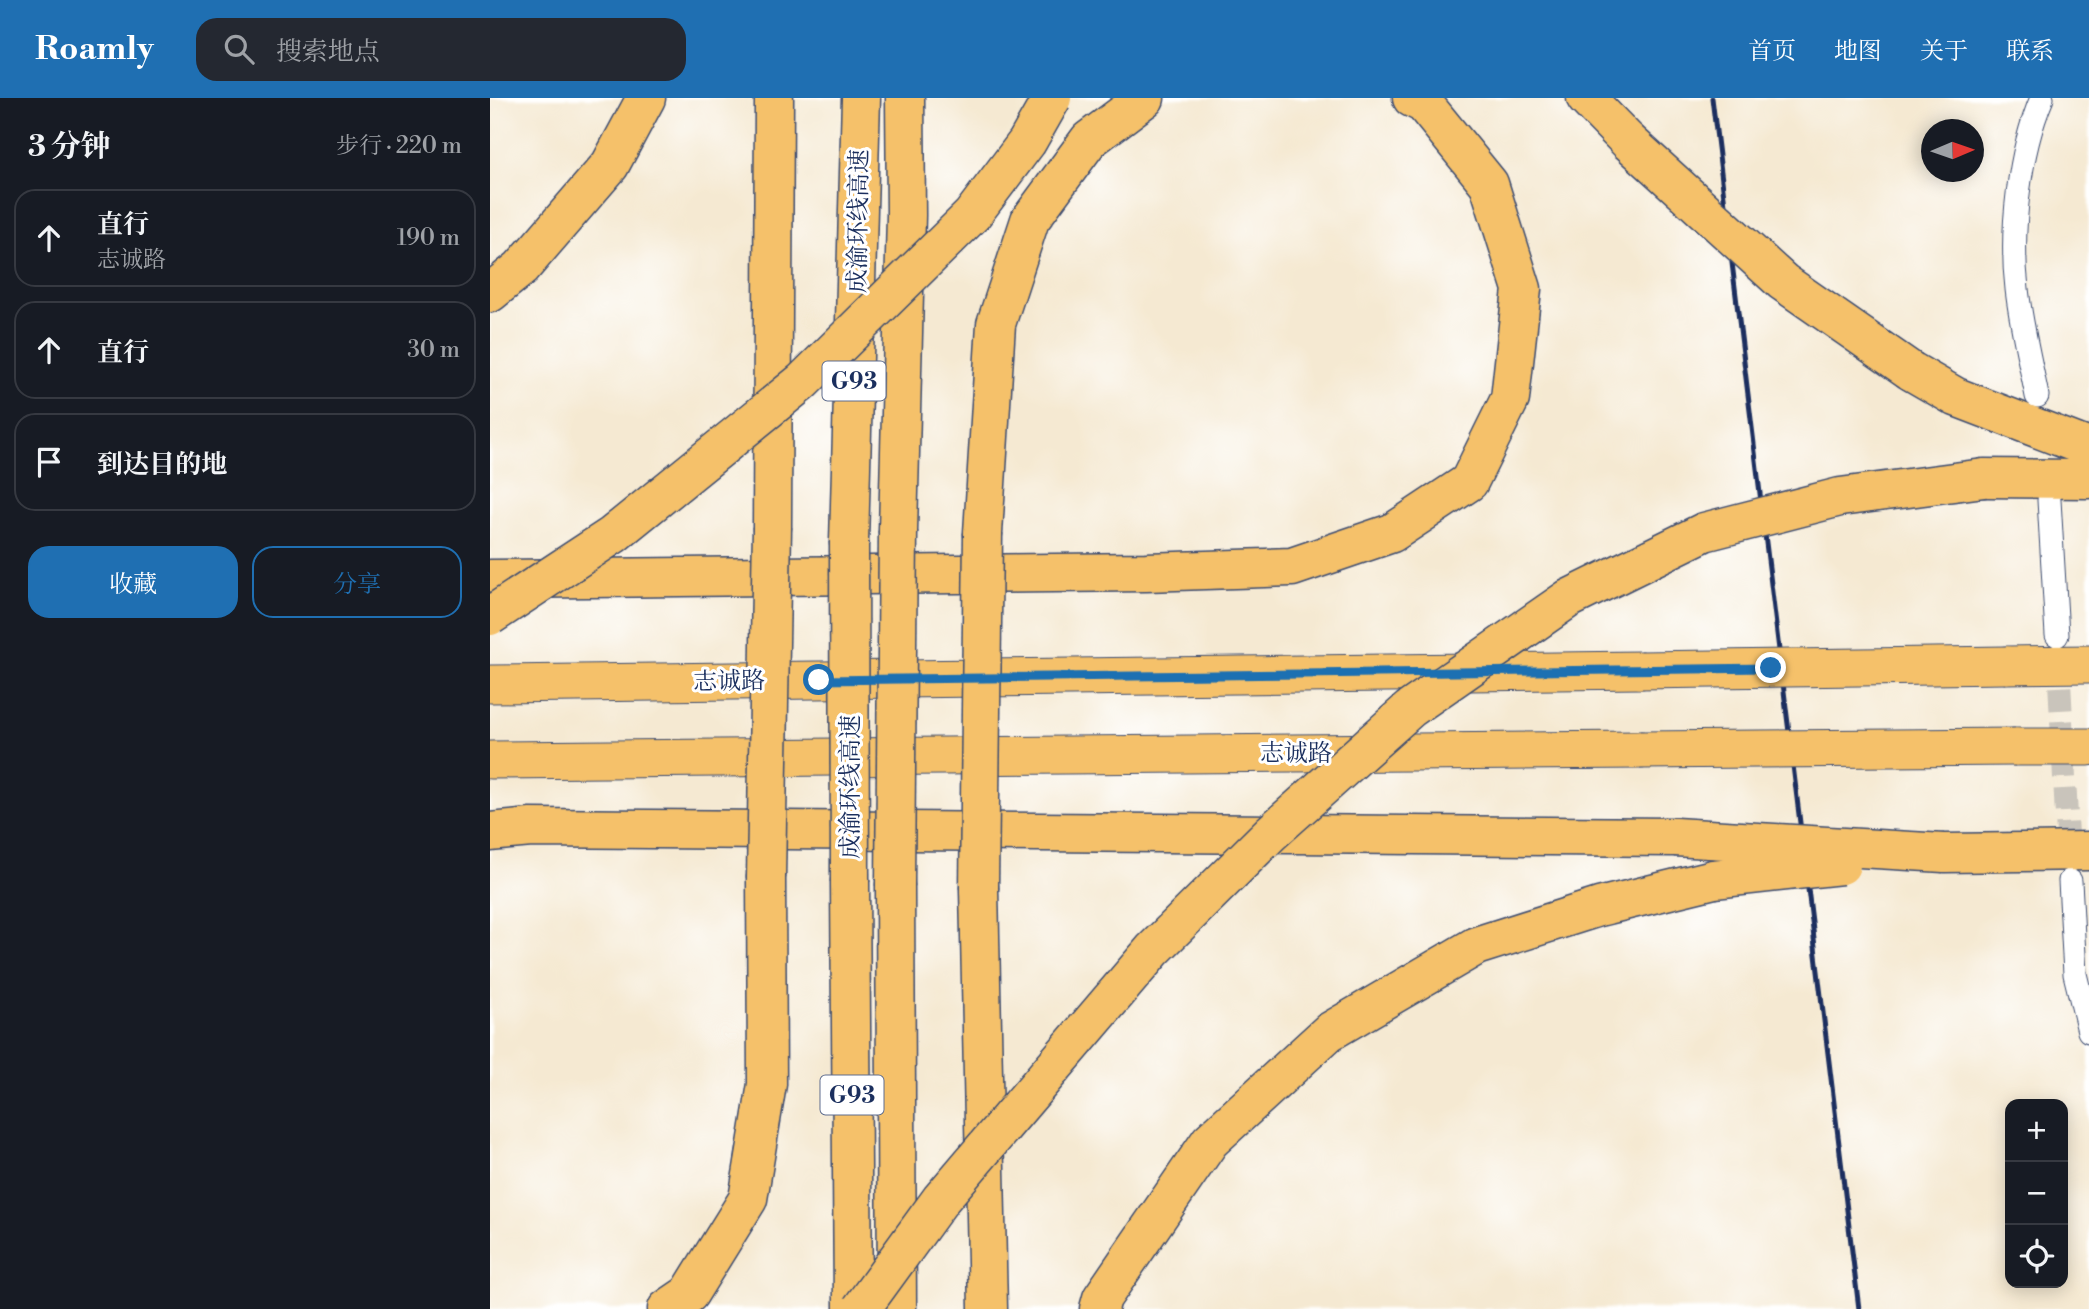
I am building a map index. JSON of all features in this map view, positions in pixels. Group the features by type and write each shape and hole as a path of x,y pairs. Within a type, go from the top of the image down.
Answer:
{"highway":[{"path":"490,293 521,268 610,165 646,98"},
{"path":"667,1309 689,1294 748,1199 767,1084 766,878 772,527 774,98"},
{"name":"成渝环线高速","path":"853,1309 849,542 861,98"},
{"name":"成渝环线高速","path":"897,1309 895,886 898,531 906,215 905,98"},
{"path":"490,616 613,535 802,382 972,215 1027,142 1052,98"},
{"path":"988,1309 979,889 983,533 996,324 1030,220 1089,139 1145,98"},
{"path":"490,579 1146,572 1292,567 1392,533 1469,482 1510,399 1522,289 1489,184 1424,104 1412,98"},
{"path":"1586,98 1628,141 1783,282 1911,371 1956,397 2089,448"},
{"path":"861,1309 942,1199 1153,950 1271,833 1410,709 1568,599 1704,532 1840,497 1984,478 2089,479"},
{"path":"490,832 531,828 1675,837 1944,853 2080,866"},
{"path":"1099,1309 1102,1298 1210,1141 1329,1032 1476,946 1599,907 1714,879 1944,853"}],"main road":[{"name":"志诚路","path":"490,684 2089,664"},
{"name":"志诚路","path":"490,760 2089,747"}],"street":[{"path":"2037,396 2017,288 2016,216 2022,168 2032,123 2042,98"},
{"path":"2049,500 2057,635"},
{"path":"2080,866 2075,974 2089,1031"}],"tunnel":[{"path":"2058,653 2069,864"}],"railway":[{"path":"1712,98 1859,1309"}],"route":[{"path":"819,680 1771,668"}]}
